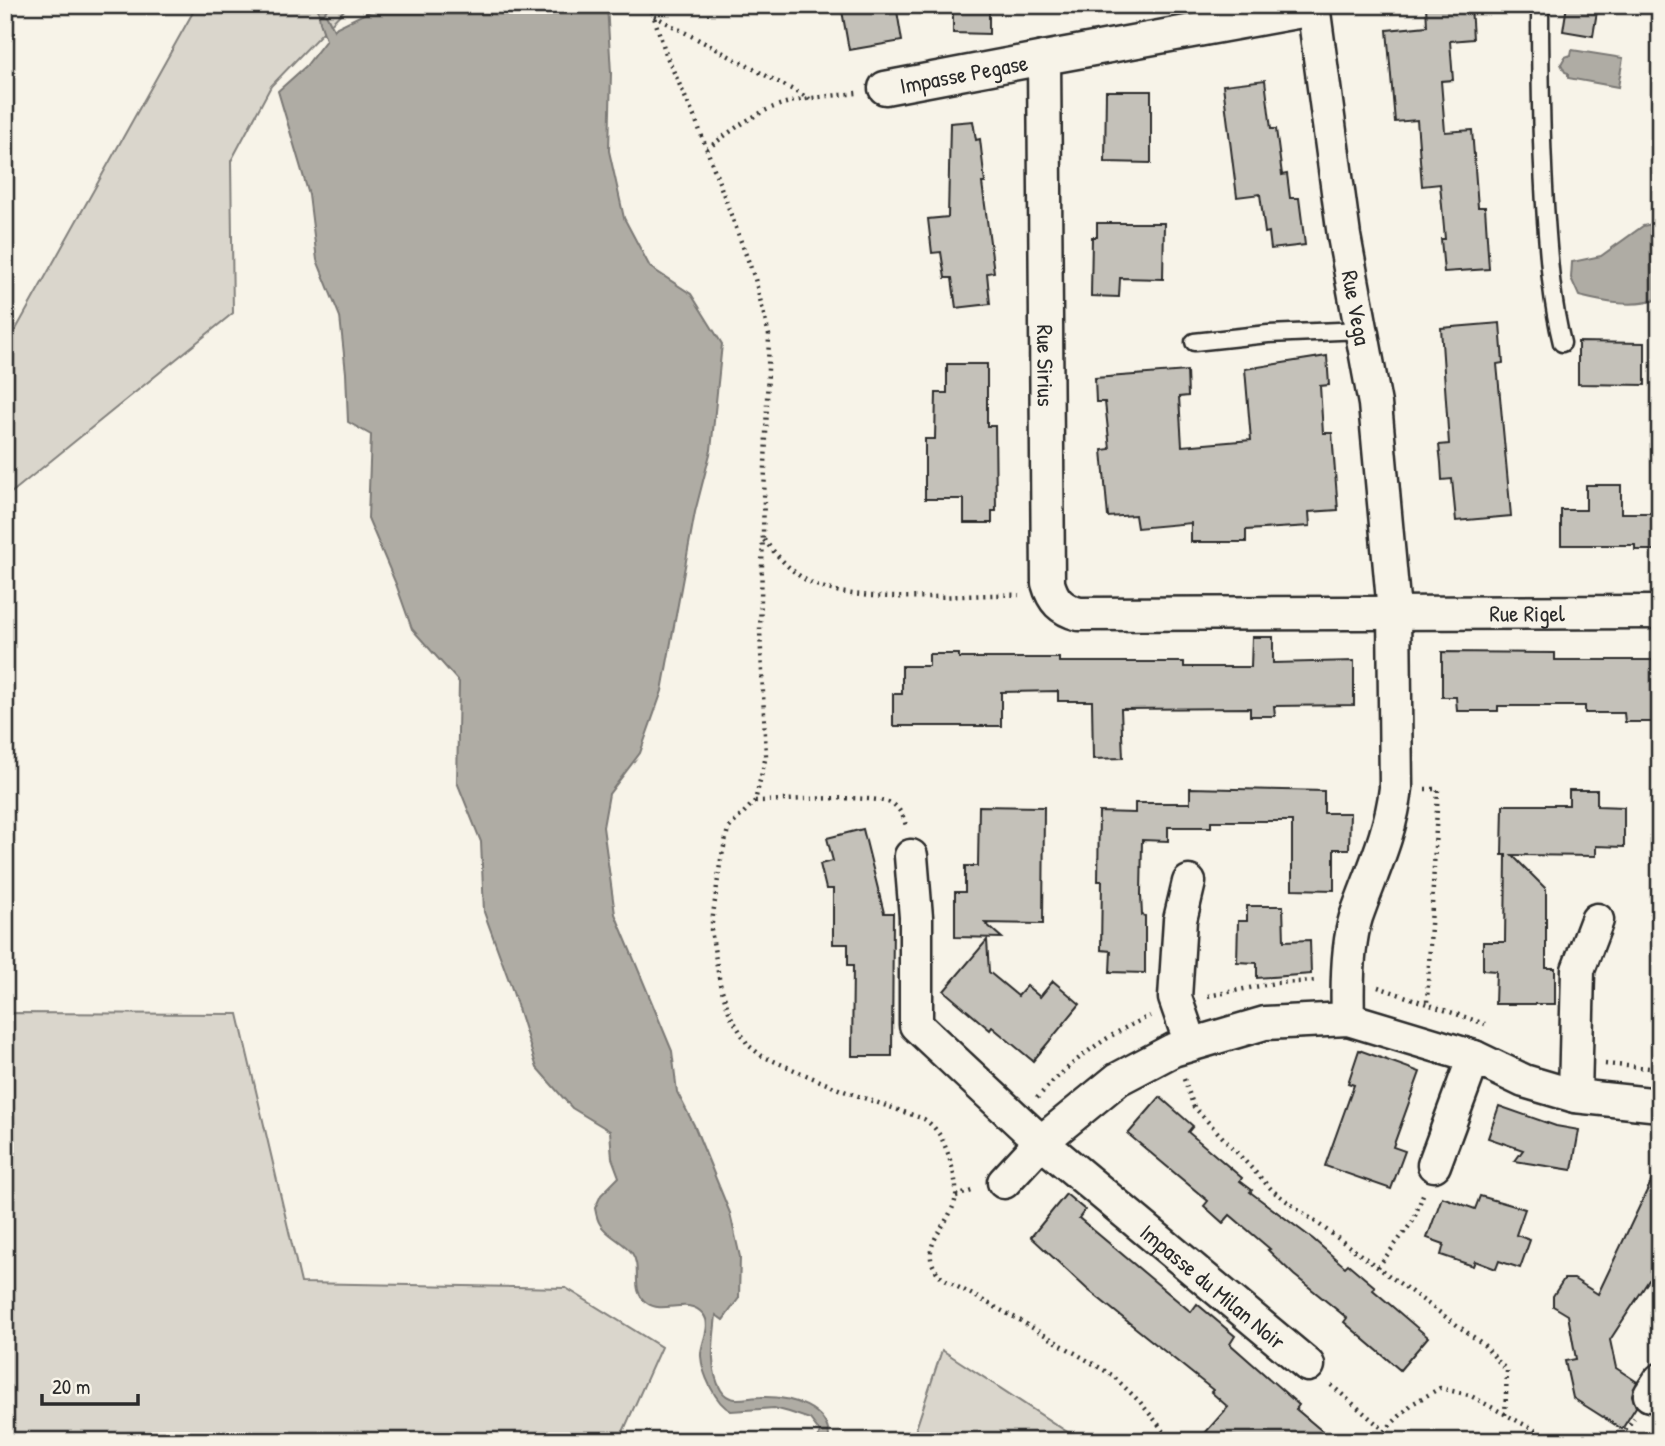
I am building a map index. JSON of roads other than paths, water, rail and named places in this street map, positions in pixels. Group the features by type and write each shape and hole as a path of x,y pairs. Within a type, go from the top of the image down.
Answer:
{"street":[{"path":"1044,58 1313,7"},
{"name":"Rue Vega","path":"1313,7 1344,236 1375,404 1394,612 1396,788 1393,815 1355,920 1347,983 1348,1019"},
{"name":"Impasse Pegase","path":"885,88 1044,58"},
{"name":"Rue Sirius","path":"1044,58 1048,583 1051,595 1057,604 1067,611 1079,614 1394,612"},
{"name":"Rue Rigel","path":"1394,612 1660,612"},
{"name":"Impasse du Milan Noir","path":"911,856 916,917 916,1025 1041,1143 1308,1365"},
{"path":"1182,1047 1175,998 1180,920 1189,882"},
{"path":"1575,1096 1578,970 1597,920"},
{"path":"1003,1182 1041,1143 1118,1079 1182,1047 1265,1023 1348,1019 1474,1057 1524,1081 1575,1096 1660,1105"},
{"path":"1434,1165 1474,1057"}],"lane":[{"path":"1540,5 1542,157 1551,285 1562,343"},
{"path":"1194,342 1268,334 1363,330"}]}
